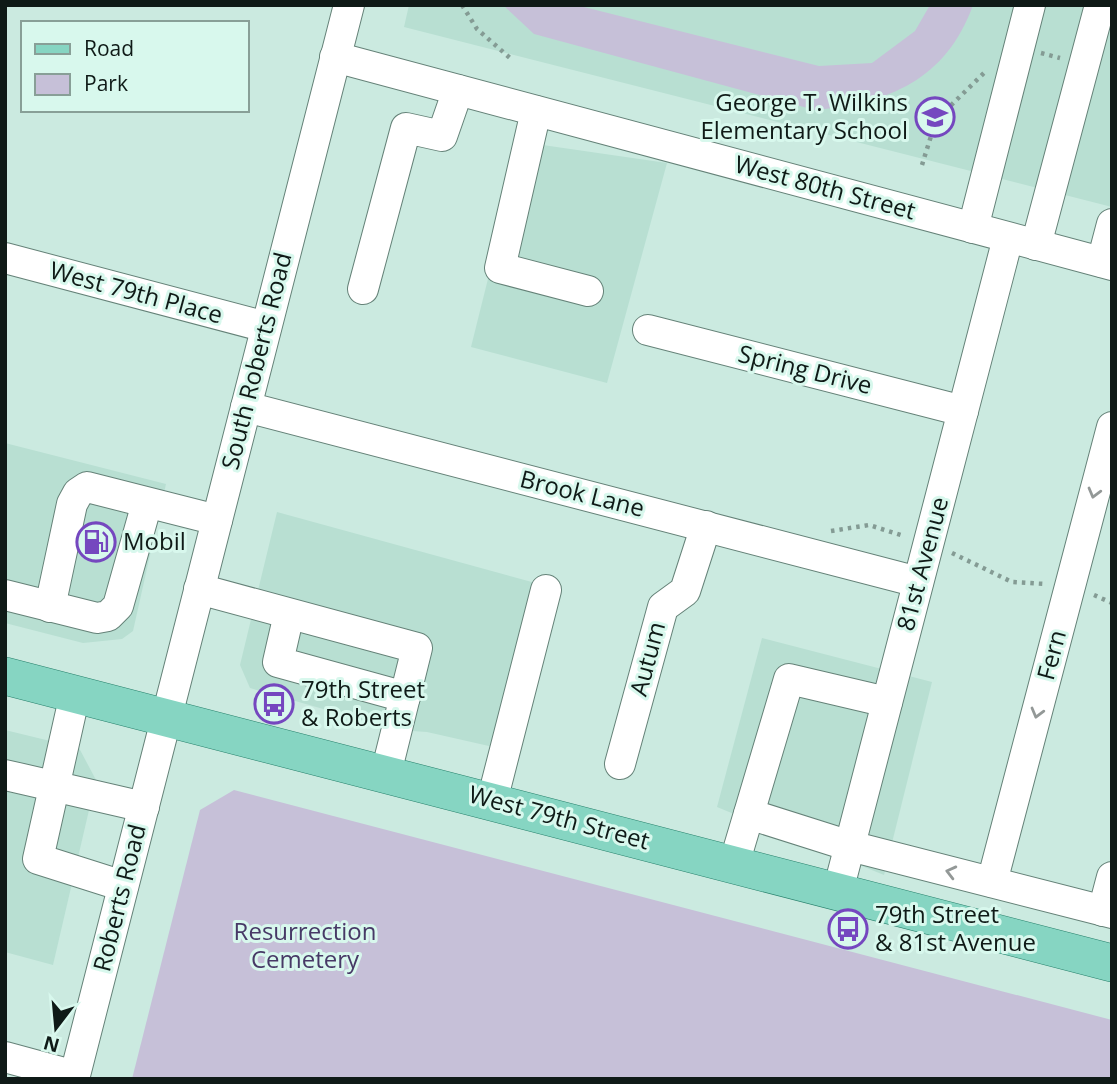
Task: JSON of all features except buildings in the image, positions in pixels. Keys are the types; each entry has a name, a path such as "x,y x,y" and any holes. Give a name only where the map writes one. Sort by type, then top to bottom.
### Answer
{"main road":[{"name":"West 79th Street","path":"5,677 386,773 1112,963"}],"street":[{"name":"South Roberts Road","path":"166,717 349,5"},
{"path":"973,228 1030,5"},
{"name":"81st Avenue","path":"838,891 963,411 1084,64 1100,5"},
{"name":"West 80th Street","path":"335,57 1107,264"},
{"path":"363,289 406,128 442,136 458,90"},
{"path":"536,111 500,268 589,291"},
{"path":"1107,264 1112,225"},
{"name":"West 79th Place","path":"5,258 266,327"},
{"name":"Spring Drive","path":"648,330 963,411"},
{"name":"Brook Lane","path":"246,407 918,582"},
{"name":"Fern","path":"992,882 1112,427"},
{"path":"50,607 78,493 88,487 217,520"},
{"path":"5,595 97,618 108,616 118,606 147,503"},
{"name":"Autum","path":"620,764 663,607 685,591 706,526"},
{"path":"199,589 416,648 386,773"},
{"path":"492,801 546,590"},
{"path":"289,614 278,662 405,696"},
{"path":"734,864 789,679 887,702"},
{"path":"75,694 38,859 123,886"},
{"name":"Roberts Road","path":"75,1077 166,717"},
{"path":"5,775 144,807"},
{"path":"749,814 850,846 1107,912 1112,877"},
{"path":"5,1057 75,1077"}],"path":[{"path":"462,5 477,29 510,58"},
{"path":"1019,47 1084,64"},
{"path":"922,165 936,120 984,75 988,63"}],"shaded area":[{"name":"George T. Wilkins Elementary School","path":"409,5 1112,5 1112,207 404,27"},
{"path":"522,142 667,163 607,383 471,347"},
{"path":"5,443 166,484 133,631 122,639 83,643 5,623"},
{"path":"277,512 561,590 516,752 427,732 397,730 250,688 240,665"},
{"path":"762,638 932,682 884,875 717,807"},
{"path":"5,730 79,748 96,780 53,965 5,952"}],"green space":[{"path":"503,5 576,5 819,66 872,63 915,31 930,5 973,5 947,52 931,69 912,83 867,101 815,110 534,34"},
{"name":"Resurrection Cemetery","path":"234,790 1112,1020 1112,1079 132,1079 200,810"}],"place":[{"name":"George T. Wilkins Elementary School","path":"935,117"},
{"name":"Mobil","path":"96,542"},
{"name":"79th Street & Roberts","path":"274,704"},
{"name":"79th Street & 81st Avenue","path":"848,929"}]}
